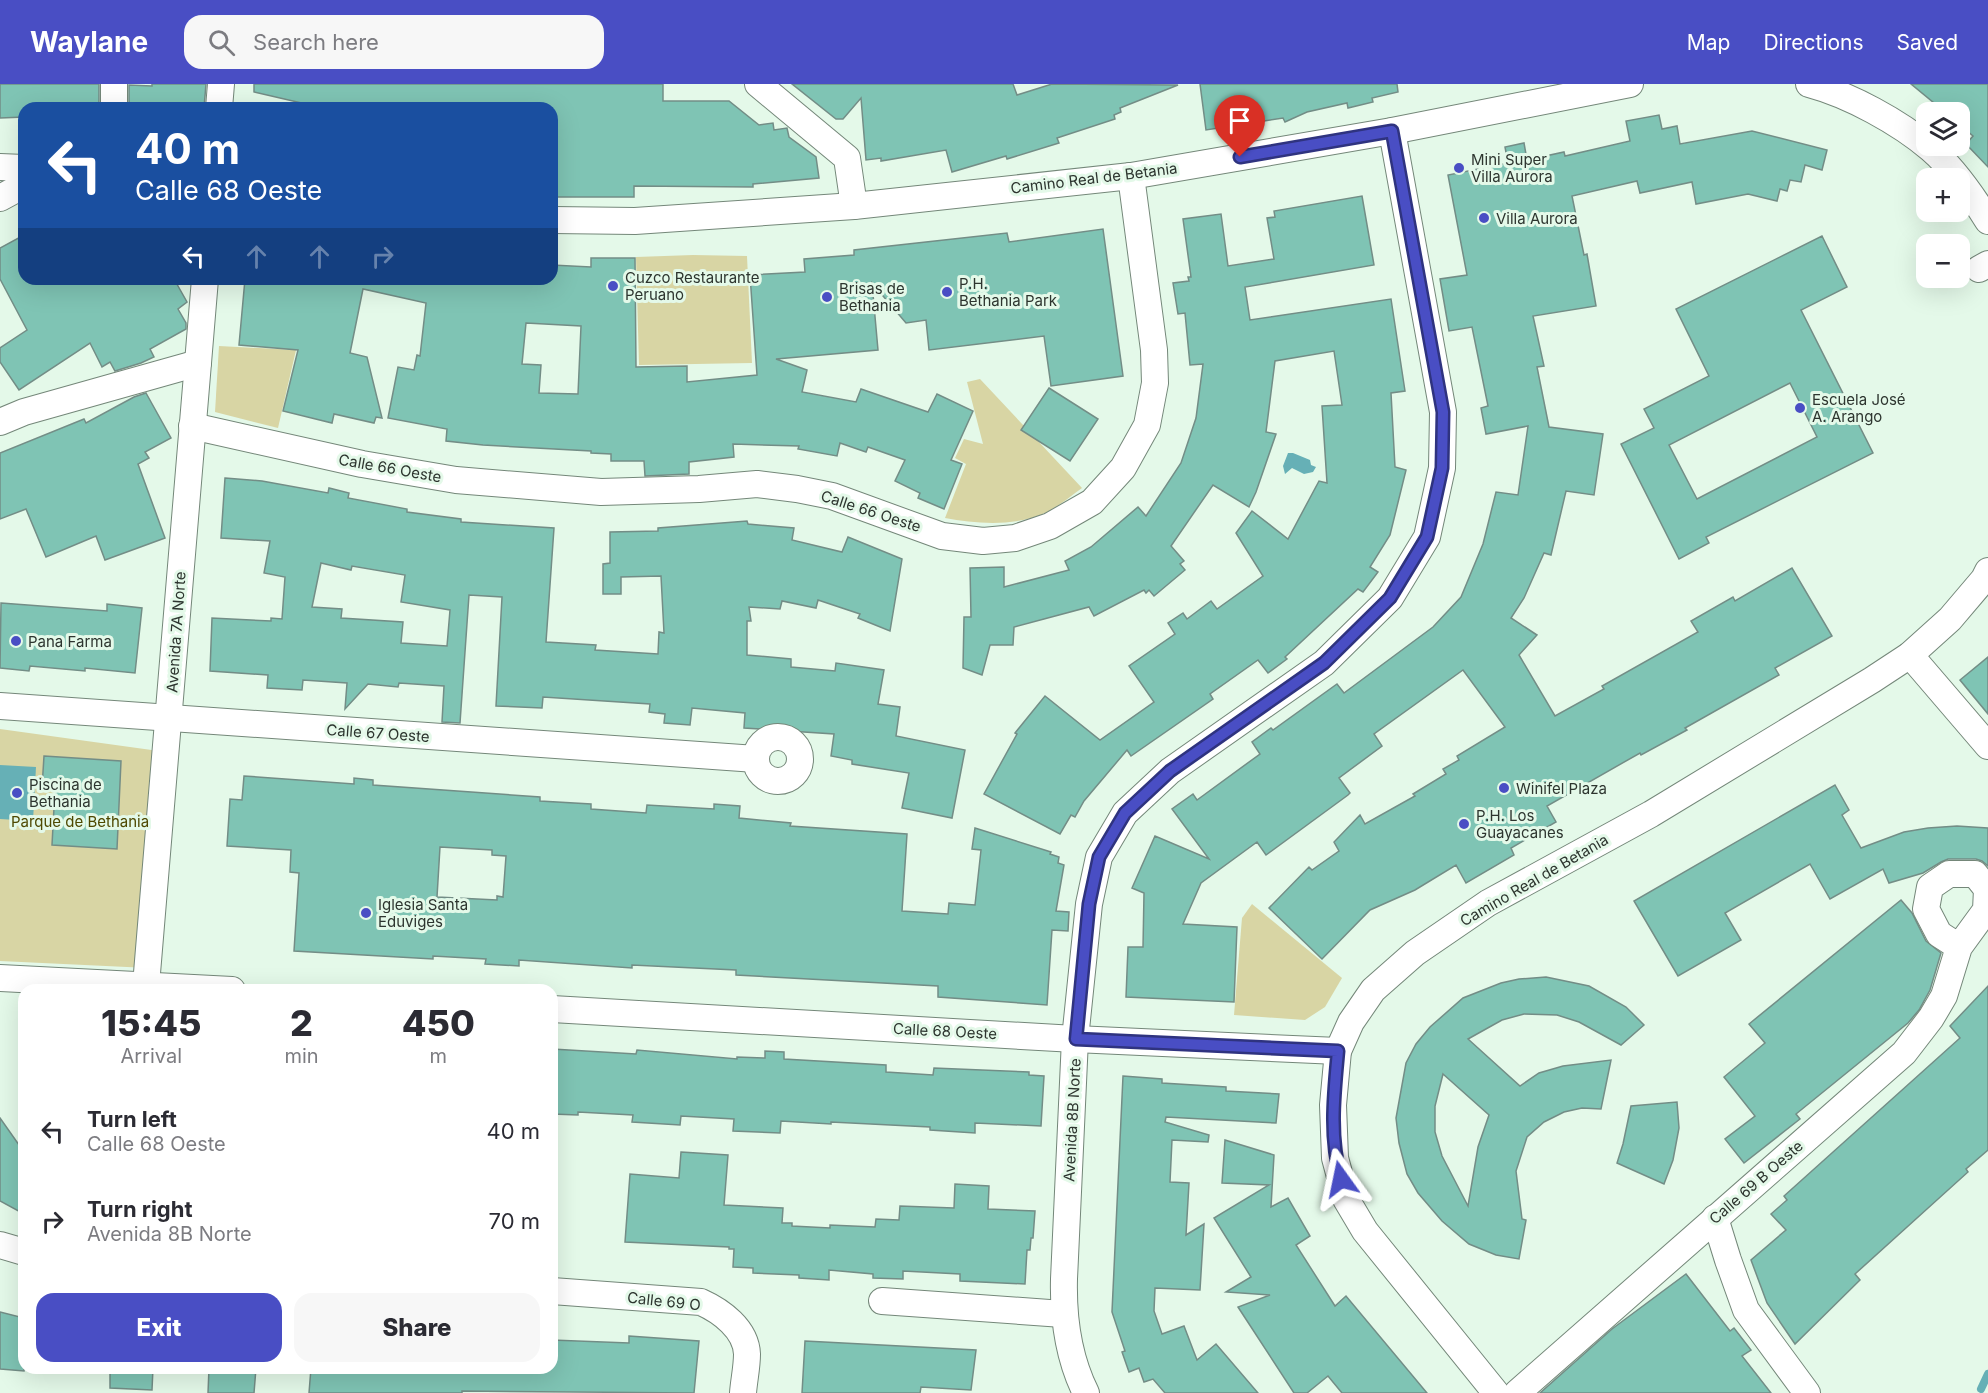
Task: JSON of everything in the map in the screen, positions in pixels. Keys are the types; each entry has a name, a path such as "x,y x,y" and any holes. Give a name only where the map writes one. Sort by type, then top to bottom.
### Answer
{"street":[{"path":"114,84 114,102"},
{"path":"220,102 221,84"},
{"path":"758,84 847,158 854,206"},
{"name":"Camino Real de Betania","path":"558,220 635,221 854,206 1131,176 1392,131 1562,91 1630,84"},
{"path":"1809,84 1864,105 1930,149 1962,181 1988,221"},
{"name":"Avenida 8B Norte","path":"1086,1393 1076,1371 1063,1314 1076,1039 1089,904 1099,857 1125,813 1170,771 1324,663 1390,598 1427,537 1442,468 1443,412 1392,131"},
{"path":"0,167 18,168"},
{"name":"Calle 66 Oeste","path":"192,426 362,464 456,480 600,492 699,489 757,484 797,489 832,496 942,536 983,541 1016,538 1050,526 1092,502 1123,468 1147,425 1155,383 1154,350 1131,176"},
{"path":"0,198 18,188"},
{"name":"Avenida 7A Norte","path":"146,984 204,285"},
{"path":"0,422 24,412 198,363"},
{"name":"Camino Real de Betania","path":"1496,1393 1365,1231 1346,1199 1335,1158 1333,1105 1338,1051 1352,1022 1373,990 1415,952 1488,903 1651,814 1872,681 1910,655 1950,619 1984,579 1988,571"},
{"path":"1910,655 1988,746"},
{"name":"Calle 67 Oeste","path":"0,706 756,759"},
{"name":"Calle 69 B Oeste","path":"1517,1393 1904,1053 1931,1018 1944,996 1959,947"},
{"path":"0,978 125,984"},
{"name":"Calle 68 Oeste","path":"558,1009 1076,1039 1338,1051"},
{"path":"1715,1218 1746,1310 1807,1393"},
{"path":"0,1245 18,1250"},
{"name":"Calle 69 O","path":"558,1291 701,1302 718,1310 730,1321 741,1337 747,1352 743,1393"},
{"path":"882,1301 1063,1314"}],"green space":[{"path":"747,256 752,363 639,365 636,257"},
{"path":"219,346 296,350 278,428 215,412"},
{"path":"980,379 1082,488 1051,510 1023,520 983,523 945,518 966,464 955,458 964,439 983,444 967,382"},
{"name":"Parque de Bethania","path":"0,729 166,752 148,968 0,961"},
{"path":"1252,904 1342,978 1325,1007 1305,1020 1234,1015 1242,918"}],"water":[{"path":"1288,453 1310,460 1311,465 1316,467 1313,472 1304,474 1292,468 1285,474 1283,466"},
{"name":"Piscina de Bethania","path":"0,765 36,767 33,821 0,819"}],"building":[{"path":"0,84 99,84 99,102 18,102 18,117 0,118"},
{"path":"152,84 206,84 204,102 129,102 129,85 152,86"},
{"path":"254,84 663,84 663,101 729,101 759,125 773,123 774,130 787,128 789,137 816,157 819,178 753,184 753,187 634,186 634,197 558,197 558,102 297,102 254,92"},
{"path":"792,84 1013,84 1017,95 1052,84 1178,85 1120,108 1121,112 1114,115 1115,119 1057,138 1059,143 1007,159 1006,156 952,172 946,150 881,161 881,158 866,160 861,98 843,119 836,119"},
{"path":"1200,84 1397,84 1398,92 1372,98 1373,102 1348,108 1347,103 1307,112 1285,122 1283,118 1206,130"},
{"path":"1911,84 1988,84 1988,167 1970,148 1970,139 1973,136 1970,133 1970,102 1933,102"},
{"path":"1659,115 1662,129 1677,126 1680,144 1752,131 1827,150 1822,170 1805,165 1801,182 1790,180 1787,191 1780,189 1777,201 1748,194 1696,204 1692,182 1640,193 1637,181 1572,196 1584,255 1587,254 1596,306 1533,316 1544,366 1537,367 1549,427 1603,434 1594,495 1566,491 1551,555 1544,553 1524,598 1511,618 1537,635 1519,655 1555,716 1604,689 1602,686 1698,632 1691,621 1733,597 1735,601 1792,568 1832,636 1775,668 1779,675 1685,728 1687,730 1641,755 1640,753 1547,806 1556,822 1511,848 1514,855 1466,883 1456,865 1415,890 1370,910 1322,959 1269,908 1309,867 1312,870 1339,851 1334,842 1360,815 1365,824 1415,796 1413,794 1446,774 1443,769 1459,760 1457,756 1505,727 1463,670 1374,734 1382,746 1339,778 1350,793 1348,795 1266,855 1257,842 1201,883 1183,924 1237,927 1234,1002 1126,997 1128,947 1143,947 1144,893 1132,888 1155,836 1209,859 1172,809 1193,794 1197,800 1260,754 1252,742 1271,728 1273,730 1337,684 1344,693 1433,627 1461,597 1483,544 1496,492 1518,495 1528,426 1486,434 1481,408 1488,406 1472,327 1449,331 1440,279 1467,275 1448,175 1508,163 1505,147 1524,143 1527,160 1564,152 1565,156 1630,141 1626,121"},
{"path":"1362,196 1374,265 1245,287 1250,320 1391,299 1405,391 1391,393 1395,467 1406,470 1390,535 1370,567 1378,572 1363,592 1358,589 1285,657 1287,659 1268,673 1258,660 1210,694 1213,699 1131,756 1127,750 1084,801 1075,817 1071,815 1060,834 984,794 1017,734 1015,733 1045,696 1100,740 1154,702 1129,666 1175,634 1168,623 1183,613 1187,619 1211,601 1217,609 1263,576 1236,533 1252,511 1288,539 1319,481 1327,483 1322,406 1342,405 1334,351 1275,361 1266,432 1276,434 1256,492 1249,507 1213,485 1171,546 1184,561 1180,564 1185,570 1154,596 1149,590 1146,593 1144,590 1094,616 1089,607 1014,627 1013,645 990,645 982,675 963,668 964,617 971,617 970,568 1004,567 1004,587 1069,570 1065,561 1091,547 1138,507 1146,516 1181,463 1196,418 1203,364 1190,365 1185,313 1178,314 1173,283 1189,281 1188,277 1191,277 1183,219 1221,214 1228,266 1274,259 1267,218 1275,217 1274,211"},
{"path":"1103,229 1123,376 1051,386 1044,336 929,350 926,320 906,323 872,283 878,350 776,359 807,370 802,392 856,402 861,389 928,412 937,394 973,411 951,460 962,464 944,509 918,498 920,493 895,481 905,460 868,447 866,452 840,443 837,456 798,449 799,446 733,444 734,457 689,462 689,474 645,476 644,461 611,461 611,454 591,453 591,451 446,441 447,429 388,418 398,367 414,370 417,355 420,356 426,303 363,289 350,353 367,357 382,418 376,417 374,423 334,414 332,423 283,411 298,350 239,345 244,285 558,285 558,265 591,267 591,258 635,258 636,367 687,366 687,382 757,375 750,275 805,272 804,259 854,255 854,250 1007,233 1009,242","holes":["526,323 581,326 578,394 539,393 541,365 522,364"]},
{"path":"1822,236 1847,287 1801,310 1873,453 1706,537 1709,543 1679,559 1621,444 1654,428 1644,409 1709,376 1676,309","holes":["1790,383 1817,437 1697,499 1669,445"]},
{"path":"18,238 18,285 177,285 187,302 178,309 186,323 186,329 150,349 154,357 115,371 110,362 102,367 90,343 19,390 0,362 0,348 27,330 0,279 0,248"},
{"path":"1049,388 1098,419 1070,461 1021,430"},
{"path":"146,393 171,438 145,452 149,458 138,464 165,538 105,560 96,536 46,557 26,509 0,519 0,453 84,419 86,423"},
{"path":"225,478 262,481 328,493 329,488 349,493 348,498 407,509 407,512 461,519 461,522 554,528 546,642 596,645 595,650 658,654 659,632 664,633 661,576 621,577 621,594 603,594 603,564 610,563 610,532 658,531 658,528 747,521 748,524 794,528 792,540 842,552 848,537 902,559 890,631 858,618 860,614 818,600 816,608 782,601 780,609 749,607 751,621 747,621 747,655 791,659 791,667 835,671 836,663 884,670 878,704 900,707 896,736 965,750 952,818 902,808 909,773 852,764 852,760 831,756 834,734 744,728 745,713 692,708 690,725 664,723 665,714 649,712 650,704 543,697 542,708 496,706 502,597 469,595 460,723 442,722 444,686 399,683 398,687 368,684 345,709 347,683 303,680 302,690 267,688 268,675 210,671 212,618 271,621 271,618 282,619 285,577 264,573 270,541 221,538","holes":["321,563 351,570 352,566 405,575 401,602 450,610 447,646 401,643 403,622 341,618 342,609 312,607"]},
{"path":"1,603 107,611 107,604 142,608 135,673 85,668 85,671 30,666 29,671 0,668"},
{"path":"1988,657 1988,714 1960,680"},
{"path":"44,756 121,761 117,849 52,845 55,789 42,788"},
{"path":"244,776 354,784 354,778 373,780 373,785 540,797 540,801 591,804 591,809 646,813 647,805 714,809 714,804 740,806 739,818 791,823 790,826 907,834 902,911 948,914 949,903 975,905 981,850 972,849 975,828 1051,852 1050,854 1059,857 1058,863 1064,865 1056,911 1069,912 1068,931 1052,930 1047,1005 938,997 938,986 736,975 736,970 632,965 632,968 519,960 519,966 485,964 486,959 433,956 433,959 294,951 299,873 290,872 291,850 227,846 230,799 242,800","holes":["440,847 492,850 492,855 506,856 503,897 497,896 497,900 437,897"]},
{"path":"1835,785 1849,810 1842,815 1861,848 1904,832 1928,828 1957,826 1988,828 1988,866 1976,859 1948,859 1923,873 1889,883 1883,869 1830,899 1810,864 1725,913 1741,940 1678,976 1634,901"},
{"path":"1901,900 1912,913 1926,941 1941,953 1930,990 1919,1010 1908,1023 1796,1114 1800,1119 1744,1163 1725,1139 1755,1116 1724,1077 1765,1043 1749,1024"},
{"path":"1546,977 1589,986 1626,1007 1644,1025 1621,1045 1579,1022 1557,1015 1524,1014 1502,1020 1468,1039 1520,1086 1539,1073 1563,1066 1611,1060 1601,1109 1582,1108 1564,1112 1544,1122 1527,1137 1516,1171 1522,1219 1526,1220 1519,1259 1496,1255 1469,1244 1442,1221 1418,1193 1407,1174 1399,1143 1396,1118 1406,1063 1416,1044 1430,1027 1463,998 1501,983","holes":["1443,1074 1489,1115 1478,1147 1468,1206 1442,1156 1435,1132 1435,1106"]},
{"path":"1988,986 1988,1150 1966,1169 1968,1172 1855,1274 1860,1280 1795,1344 1767,1303 1751,1260 1786,1230 1771,1214 1787,1200 1784,1196 1960,1038 1950,1026"},
{"path":"558,1049 636,1054 637,1050 737,1059 737,1057 765,1058 765,1051 784,1052 784,1059 886,1065 886,1072 933,1075 934,1068 1029,1072 1029,1075 1044,1076 1041,1126 975,1123 975,1133 930,1130 930,1127 781,1121 780,1133 733,1131 734,1119 681,1116 680,1125 632,1122 633,1115 578,1112 578,1115 558,1114"},
{"path":"1123,1076 1162,1079 1162,1083 1226,1087 1226,1091 1279,1094 1276,1123 1166,1117 1165,1122 1209,1135 1208,1142 1172,1140 1170,1182 1189,1183 1186,1235 1204,1224 1200,1290 1155,1288 1154,1311 1162,1334 1184,1326 1197,1360 1216,1344 1258,1393 1165,1393 1153,1379 1144,1382 1139,1368 1129,1372 1122,1352 1125,1351 1112,1312"},
{"path":"1677,1102 1679,1128 1673,1160 1664,1184 1617,1163 1631,1106"},
{"path":"0,1118 18,1144 18,1211 0,1201"},
{"path":"1225,1140 1274,1155 1271,1207 1288,1198 1310,1236 1296,1245 1335,1306 1346,1296 1427,1393 1342,1393 1328,1376 1307,1393 1294,1393 1238,1307 1270,1295 1226,1292 1251,1277 1214,1218 1269,1185 1222,1183"},
{"path":"681,1152 728,1155 724,1205 783,1208 782,1223 792,1223 792,1226 875,1227 876,1219 899,1220 900,1206 954,1208 955,1184 989,1186 988,1209 1035,1211 1033,1238 1031,1238 1030,1250 1027,1250 1025,1284 960,1281 960,1274 903,1271 903,1279 873,1278 873,1274 829,1270 829,1280 799,1278 799,1275 753,1273 753,1268 733,1267 734,1249 729,1249 729,1247 625,1242 630,1174 679,1178"},
{"path":"1686,1274 1730,1331 1734,1328 1751,1350 1742,1356 1771,1393 1540,1393 1612,1329"},
{"path":"0,1312 18,1316 18,1370 0,1369"},
{"path":"629,1336 699,1341 694,1393 462,1391 462,1393 309,1393 311,1374 558,1374 558,1340 629,1343"},
{"path":"805,1341 976,1350 971,1390 921,1387 920,1393 802,1393"},
{"path":"110,1374 153,1374 152,1390 110,1388"},
{"path":"209,1374 256,1374 254,1393 208,1393"}],"waterway":[{"path":"1981,1389 1988,1374"}],"place":[{"name":"Mini Super Villa Aurora","path":"1459,168"},
{"name":"Villa Aurora","path":"1484,218"},
{"name":"Cuzco Restaurante Peruano","path":"613,286"},
{"name":"P.H. Bethania Park","path":"947,292"},
{"name":"Brisas de Bethania","path":"827,297"},
{"name":"Escuela José A. Arango","path":"1800,408"},
{"name":"Pana Farma","path":"16,641"},
{"name":"Winifel Plaza","path":"1504,788"},
{"name":"Piscina de Bethania","path":"17,793"},
{"name":"P.H. Los Guayacanes","path":"1464,824"},
{"name":"Iglesia Santa Eduviges","path":"366,913"}],"route":[{"path":"1240,157 1392,131 1443,412 1442,468 1427,537 1390,598 1324,663 1170,771 1125,813 1099,857 1089,904 1076,1039 1338,1051 1333,1105 1335,1158 1341,1179"}]}
